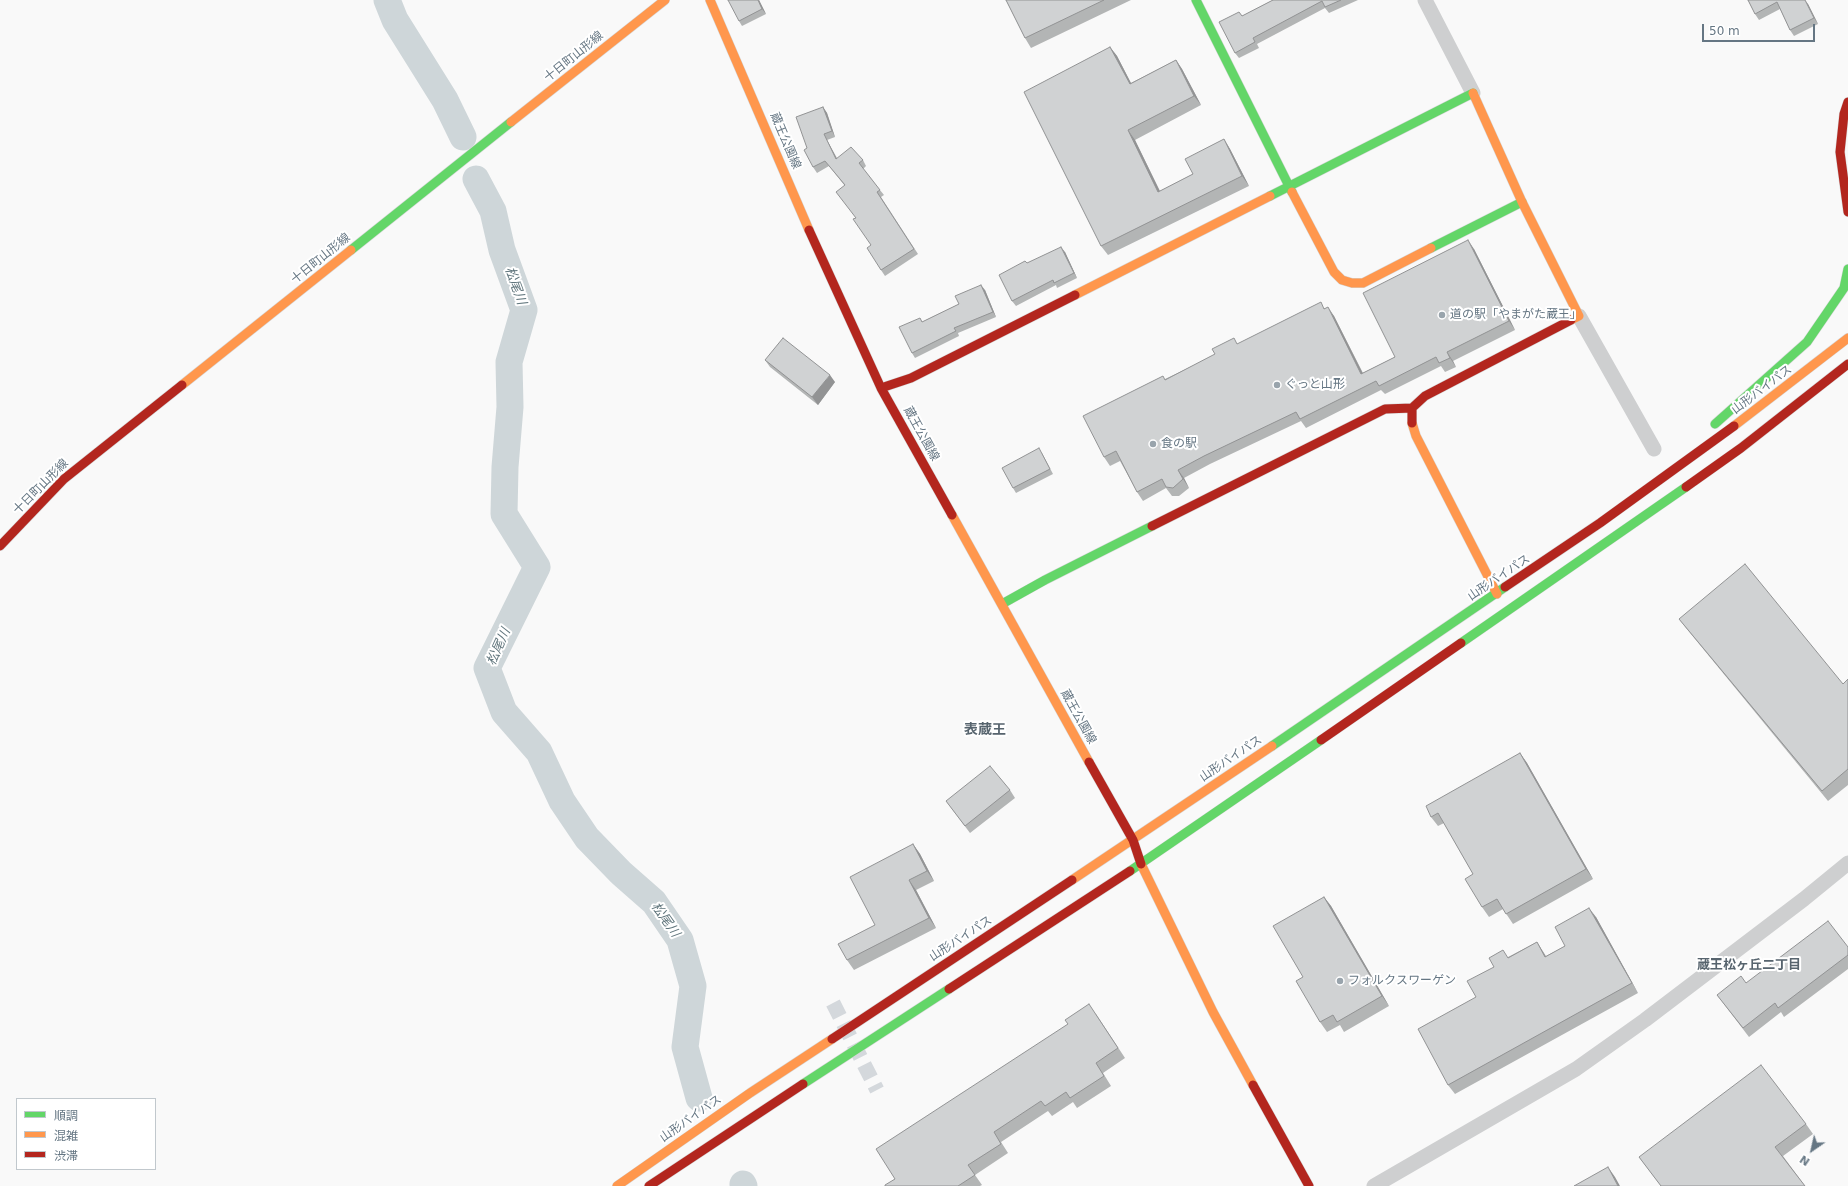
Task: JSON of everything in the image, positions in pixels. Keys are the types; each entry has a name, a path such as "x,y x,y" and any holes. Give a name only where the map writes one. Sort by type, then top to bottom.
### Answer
{"main road":[{"name":"十日町山形線","path":"0,546 64,479 665,0"},
{"name":"蔵王公園線","path":"710,0 809,230 881,388 1133,840 1141,864 1213,1012 1309,1186"},
{"path":"1196,0 1289,187 1334,272 1342,280 1352,283 1363,283 1522,202"},
{"path":"881,388 911,378 1472,93 1522,202 1579,316 1425,396 1412,408 1385,409 1045,580 1002,604"},
{"path":"1848,102 1844,114 1840,152 1848,212"},
{"path":"1706,431 1807,342 1844,288 1848,269"},
{"name":"山形バイパス","path":"617,1186 822,1044 1133,840 1497,594 1600,523 1724,433 1848,338"},
{"path":"649,1186 748,1119 1141,864 1696,481 1741,448 1848,364"},
{"path":"1412,408 1411,421 1416,436 1497,594"},
{"path":"1600,523 1683,452"},
{"path":"1696,481 1742,459"}],"street":[{"path":"1425,0 1472,93"},
{"path":"1579,316 1654,449"},
{"path":"1374,1186 1576,1069 1676,997 1804,899 1848,863"}],"building":[{"path":"728,0 758,0 762,9 739,21"},
{"path":"1006,0 1104,0 1025,38"},
{"path":"1273,0 1341,0 1325,7 1322,1 1253,38 1255,42 1235,53 1219,22 1239,12 1242,16"},
{"path":"1748,0 1805,0 1814,18 1790,30 1777,2 1755,14"},
{"path":"1110,47 1130,84 1176,60 1194,96 1128,130 1158,192 1193,174 1185,159 1224,139 1242,176 1101,246 1024,92"},
{"path":"823,107 832,131 824,134 836,159 851,147 863,160 859,163 880,190 877,192 914,249 881,270 867,248 871,245 853,219 856,218 836,192 845,185 825,161 813,167 804,150 807,148 796,117"},
{"path":"1468,240 1509,321 1447,352 1450,358 1439,363 1436,357 1379,386 1376,381 1300,419 1296,412 1178,470 1183,479 1173,488 1166,487 1162,479 1137,492 1116,451 1104,457 1083,416 1163,376 1165,380 1215,354 1212,349 1234,338 1237,344 1321,302 1324,309 1328,307 1361,374 1395,357 1363,293"},
{"path":"1061,247 1074,273 1054,283 1053,280 1012,301 999,275 1025,261 1027,263"},
{"path":"981,285 993,312 954,328 956,331 912,353 899,327 920,318 922,322 959,304 955,296"},
{"path":"783,338 830,375 812,397 765,360"},
{"path":"1039,448 1050,469 1013,488 1002,468"},
{"path":"1745,564 1843,684 1848,679 1848,769 1822,791 1679,619"},
{"path":"1520,753 1586,869 1506,914 1497,899 1482,907 1465,879 1473,874 1438,813 1431,817 1426,806"},
{"path":"990,766 1010,790 965,826 946,801"},
{"path":"913,844 927,871 909,880 929,918 847,960 838,944 875,925 850,877"},
{"path":"1324,897 1382,996 1337,1022 1333,1015 1320,1022 1296,981 1303,977 1273,926"},
{"path":"1589,908 1632,983 1448,1085 1418,1029 1476,997 1467,981 1494,967 1489,958 1503,950 1508,958 1537,942 1545,957 1565,946 1555,927"},
{"path":"1828,921 1848,947 1848,955 1778,1008 1775,1003 1743,1028 1717,995 1741,976 1746,983"},
{"path":"1089,1004 1118,1048 1096,1063 1104,1076 1070,1098 1066,1092 1045,1106 1041,1101 994,1132 1001,1144 968,1165 975,1175 958,1186 885,1186 895,1179 876,1149 1068,1024 1065,1020"},
{"path":"1761,1065 1806,1124 1775,1147 1805,1186 1661,1186 1639,1157"},
{"path":"1608,1167 1618,1186 1574,1186"}],"waterway":[{"name":"松尾川","path":"387,0 395,20 445,100 463,137"},
{"name":"松尾川","path":"476,179 493,211 502,250 524,310 509,362 510,407 505,467 504,514 537,567 487,668 504,712 539,752 562,801 587,838 621,873 654,902 680,940 693,986 685,1047 699,1098"}],"tunnel":[{"path":"833,1003 877,1090"}],"traffic: fast":[{"path":"1196,0 1292,192"},
{"path":"1270,196 1473,93"},
{"path":"351,250 511,122"},
{"path":"1431,248 1522,202"},
{"path":"1715,424 1807,342 1844,288 1848,269"},
{"path":"1461,643 1686,487"},
{"path":"1002,604 1045,580 1152,526"},
{"path":"1272,746 1505,587"},
{"path":"1130,871 1321,740"},
{"path":"803,1084 949,989"}],"traffic: slow":[{"path":"511,122 665,0"},
{"path":"710,0 809,230"},
{"path":"1473,93 1522,202 1579,316 1571,320"},
{"path":"1292,192 1334,272 1342,280 1352,283 1363,283 1431,248"},
{"path":"1075,295 1270,196"},
{"path":"182,385 351,250"},
{"path":"1734,426 1848,338"},
{"path":"1412,423 1416,436 1497,594"},
{"path":"952,515 1089,762"},
{"path":"1072,880 1272,746"},
{"path":"1141,864 1213,1012 1253,1085"},
{"path":"617,1186 750,1093 832,1039"}],"traffic: jam":[{"path":"1848,102 1844,114 1840,152 1848,212"},
{"path":"809,230 881,388 952,515"},
{"path":"881,388 911,378 1075,295"},
{"path":"1412,423 1412,408 1425,396 1571,320"},
{"path":"1686,487 1741,448 1848,364"},
{"path":"0,546 64,479 182,385"},
{"path":"1152,526 1385,409 1412,408"},
{"path":"1505,587 1600,523 1734,426"},
{"path":"1321,740 1461,643"},
{"path":"1089,762 1133,840 1141,864"},
{"path":"949,989 1130,871"},
{"path":"832,1039 1072,880"},
{"path":"649,1186 803,1084"},
{"path":"1253,1085 1309,1186"}],"place":[{"name":"道の駅「やまがた蔵王」","path":"1442,315"},
{"name":"ぐっと山形","path":"1277,385"},
{"name":"食の駅","path":"1153,444"},
{"name":"フォルクスワーゲン","path":"1340,981"}],"district":[{"name":"表蔵王","path":"985,730"},
{"name":"蔵王松ヶ丘二丁目","path":"1749,966"}]}
